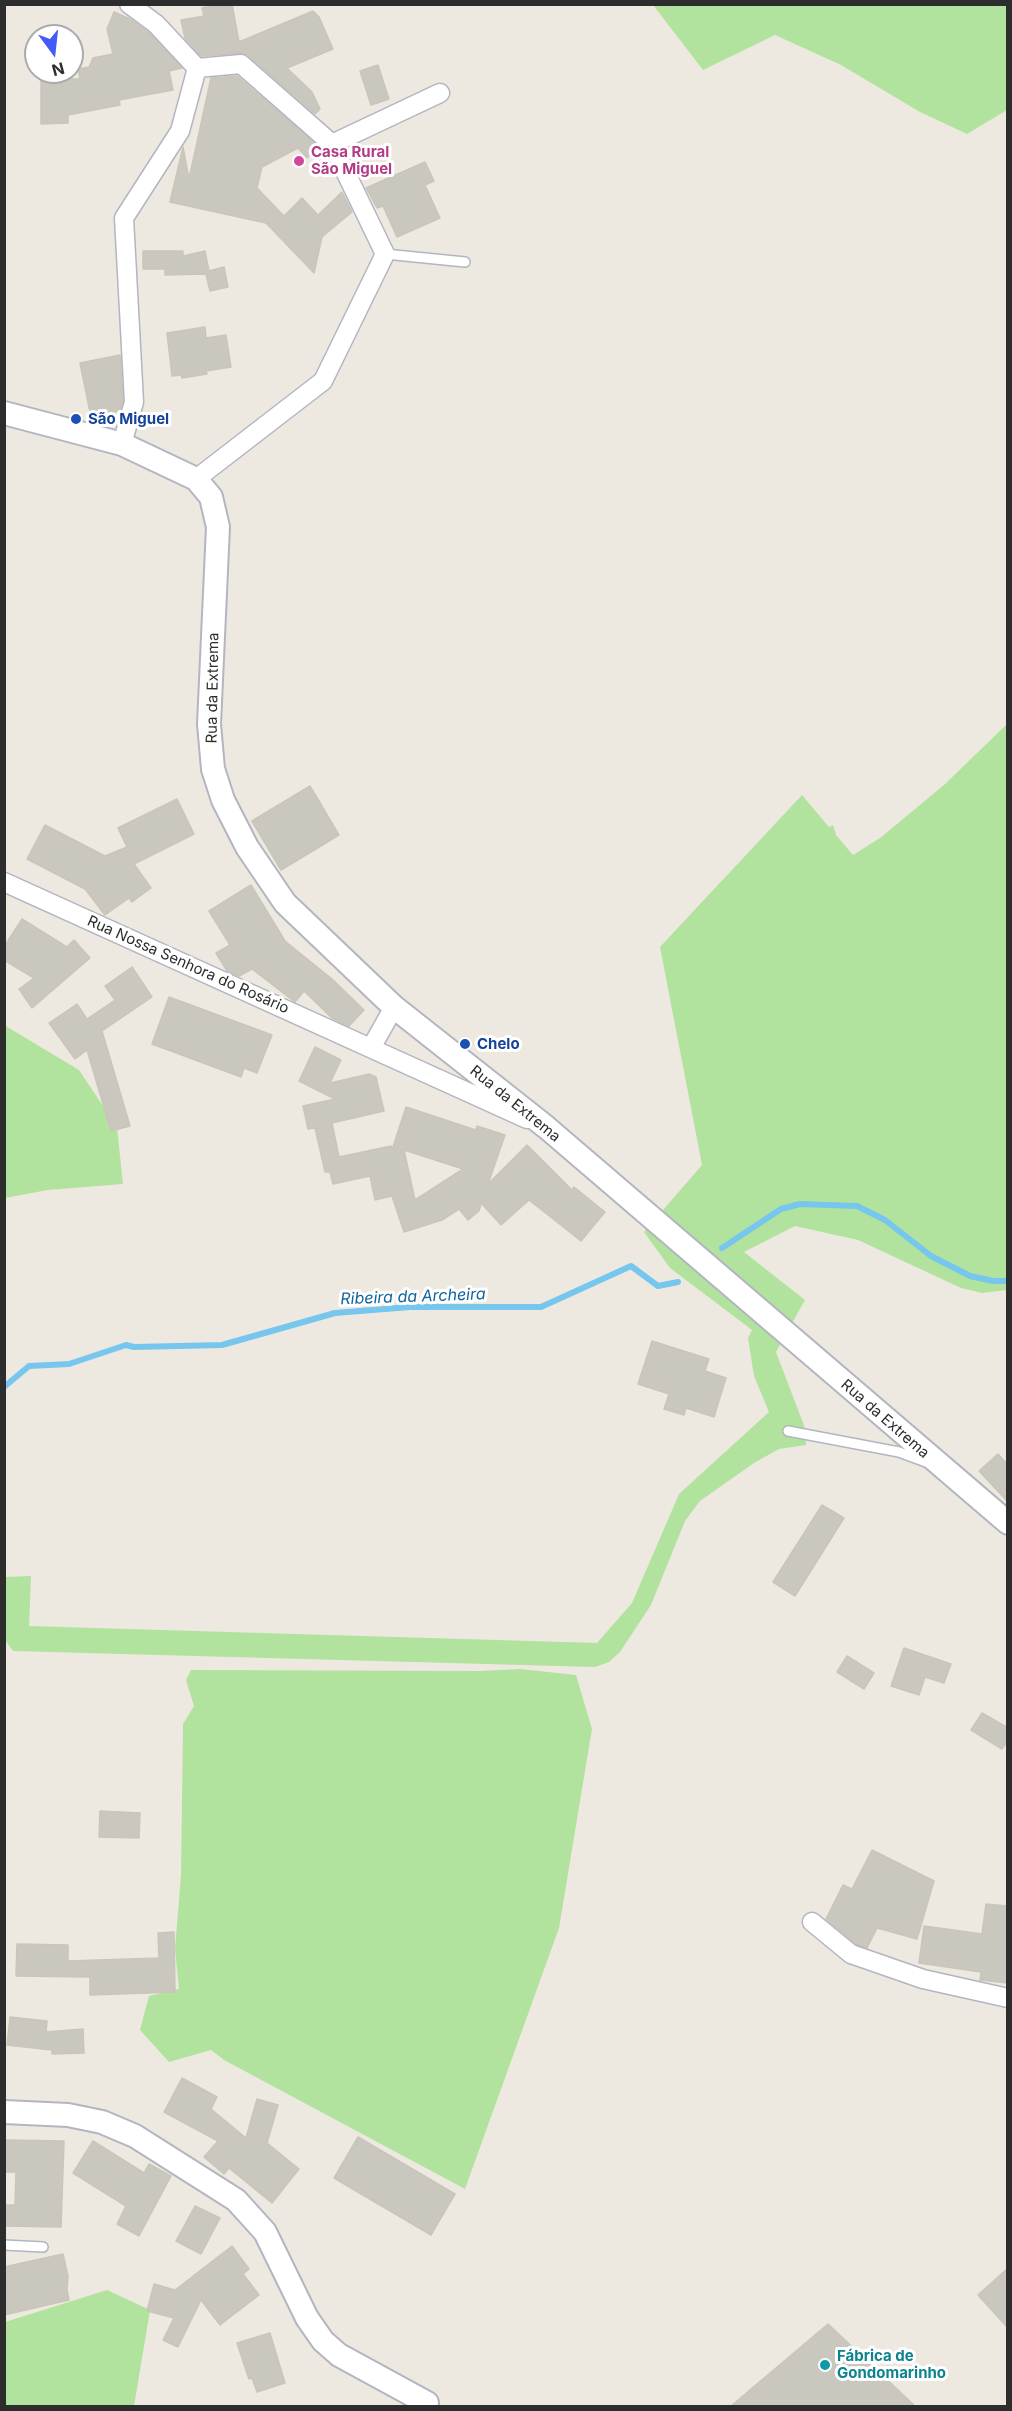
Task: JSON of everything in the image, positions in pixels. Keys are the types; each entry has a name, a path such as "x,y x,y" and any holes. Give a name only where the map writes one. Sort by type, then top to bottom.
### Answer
{"street":[{"path":"129,4 156,24 197,68"},
{"path":"4,413 122,444 196,479 322,381 385,254 332,144 241,64 197,68"},
{"path":"122,444 134,402 124,218 180,131 197,68"},
{"path":"332,144 440,93"},
{"name":"Rua da Extrema","path":"196,479 211,497 218,527 209,724 213,769 223,801 247,847 285,903 394,1007 546,1127 1008,1523"},
{"name":"Rua Nossa Senhora do Rosário","path":"4,882 546,1127"},
{"path":"371,1048 394,1007"},
{"path":"813,1922 851,1954 923,1979 1008,1998"},
{"path":"4,2112 68,2115 102,2122 135,2136 236,2200 265,2232 308,2318 323,2341 339,2355 424,2405"},
{"path":"372,2373 387,2387 393,2406"}],"lane":[{"path":"385,254 465,262"},
{"path":"788,1431 899,1452 942,1468"},
{"path":"4,2245 43,2247"}],"green space":[{"path":"653,5 1007,5 1007,110 967,134 920,112 841,65 775,35 703,70"},
{"path":"1007,724 1007,1290 982,1293 961,1288 858,1240 795,1226 744,1252 805,1300 776,1352 805,1428 806,1445 779,1449 754,1463 700,1501 685,1521 651,1605 620,1652 609,1662 595,1667 13,1651 5,1640 4,1577 31,1576 29,1626 597,1643 632,1603 679,1494 769,1412 754,1376 748,1338 752,1330 670,1268 644,1232 702,1165 660,947 802,795 829,827 833,825 836,835 853,855 880,838 944,785"},
{"path":"4,1025 79,1070 117,1127 123,1184 48,1190 5,1198"},
{"path":"520,1669 576,1675 592,1729 559,1928 465,2189 224,2060 211,2050 169,2062 140,2030 149,1996 179,1989 175,1949 181,1875 183,1724 194,1706 186,1680 191,1670 480,1671"},
{"path":"107,2290 150,2310 134,2406 5,2406 5,2322"}],"building":[{"path":"232,4 239,42 313,11 319,17 333,49 287,68 312,92 320,109 315,114 248,55 240,53 201,56 185,38 181,20 204,16 202,8"},
{"path":"114,12 130,19 148,32 182,68 169,71 173,90 119,100 120,105 68,115 68,123 41,124 41,84 84,84 84,68 89,67 93,58 113,54 107,29"},
{"path":"378,65 389,99 371,105 360,71"},
{"path":"237,76 319,147 307,158 298,148 262,167 257,188 284,216 302,198 318,215 342,192 352,212 322,237 314,273 266,223 170,202 183,147 189,179 211,78"},
{"path":"425,162 434,181 425,185 440,218 397,237 383,206 377,208 366,188"},
{"path":"143,251 183,251 183,256 205,251 209,271 224,267 228,287 210,291 206,274 165,275 165,269 143,269"},
{"path":"205,327 206,338 226,335 231,367 182,378 181,375 172,376 167,333"},
{"path":"120,355 123,401 120,411 91,417 80,363"},
{"path":"310,786 339,835 281,870 252,821"},
{"path":"177,799 194,834 134,864 151,888 132,902 129,898 105,915 85,889 27,859 45,825 105,856 127,847 118,828"},
{"path":"251,885 285,941 332,979 364,1010 349,1026 332,1018 304,991 295,1002 252,969 239,976 227,971 216,953 230,945 209,911"},
{"path":"22,919 67,947 74,940 90,958 32,1008 19,989 34,978 4,960 4,947"},
{"path":"132,967 152,997 102,1031 130,1126 111,1131 87,1050 75,1059 49,1023 77,1004 87,1019 115,1000 105,986"},
{"path":"169,997 272,1035 257,1073 244,1068 241,1077 152,1044"},
{"path":"315,1047 341,1060 330,1083 369,1074 376,1077 384,1111 332,1123 339,1157 391,1146 392,1150 406,1107 476,1130 477,1126 505,1135 488,1184 527,1145 572,1190 574,1187 605,1212 581,1241 529,1200 501,1225 481,1203 479,1211 468,1220 459,1209 442,1220 404,1232 392,1196 375,1200 370,1176 333,1184 330,1172 325,1172 315,1128 308,1129 303,1106 335,1099 299,1081","holes":["404,1150 463,1169 415,1200"]},
{"path":"652,1341 709,1359 705,1371 726,1378 714,1417 686,1408 684,1415 664,1409 669,1394 638,1384"},
{"path":"998,1454 1008,1465 1008,1502 979,1471"},
{"path":"822,1505 844,1518 795,1596 773,1582"},
{"path":"904,1648 951,1664 944,1683 925,1677 919,1695 891,1686"},
{"path":"847,1656 874,1673 864,1689 837,1672"},
{"path":"982,1713 1008,1728 1008,1740 1002,1749 971,1730"},
{"path":"100,1811 140,1813 139,1838 99,1837"},
{"path":"872,1850 934,1881 917,1939 877,1928 867,1948 856,1944 826,1919 843,1885 852,1889"},
{"path":"986,1904 1008,1906 1008,1983 980,1980 981,1972 919,1963 924,1926 982,1934"},
{"path":"174,1932 175,1992 90,1995 90,1977 16,1976 17,1944 68,1945 68,1961 159,1958 158,1933"},
{"path":"10,2017 47,2021 46,2032 83,2029 84,2053 52,2054 52,2050 7,2045"},
{"path":"182,2078 217,2097 211,2109 246,2138 257,2099 278,2105 267,2143 299,2169 272,2203 229,2168 224,2174 204,2157 218,2141 164,2112"},
{"path":"358,2137 455,2194 431,2235 334,2178"},
{"path":"4,2140 64,2141 61,2227 4,2226 4,2205 15,2205 16,2172 4,2172"},
{"path":"93,2141 144,2173 149,2164 171,2176 139,2236 117,2224 126,2206 73,2173"},
{"path":"195,2206 220,2218 201,2254 176,2241"},
{"path":"232,2246 249,2269 243,2274 259,2295 220,2325 201,2300 178,2347 163,2340 174,2318 147,2311 154,2284 175,2290"},
{"path":"63,2254 68,2276 69,2300 4,2315 4,2267"},
{"path":"1008,2268 1008,2328 978,2295"},
{"name":"Fábrica de Gondomarinho","path":"828,2324 915,2406 731,2406"},
{"path":"270,2333 285,2383 257,2392 252,2378 249,2379 237,2343"}],"waterway":[{"name":"Ribeira da Archeira","path":"722,1248 781,1209 800,1204 857,1206 885,1220 931,1256 970,1276 993,1281 1008,1281"},
{"name":"Ribeira da Archeira","path":"4,1387 29,1366 69,1364 126,1345 134,1347 222,1345 335,1313 410,1307 541,1307 631,1266 658,1286 678,1282"}],"place":[{"name":"Casa Rural São Miguel","path":"299,161"},
{"name":"São Miguel","path":"76,419"},
{"name":"Chelo","path":"465,1044"},
{"name":"Fábrica de Gondomarinho","path":"825,2365"}]}
